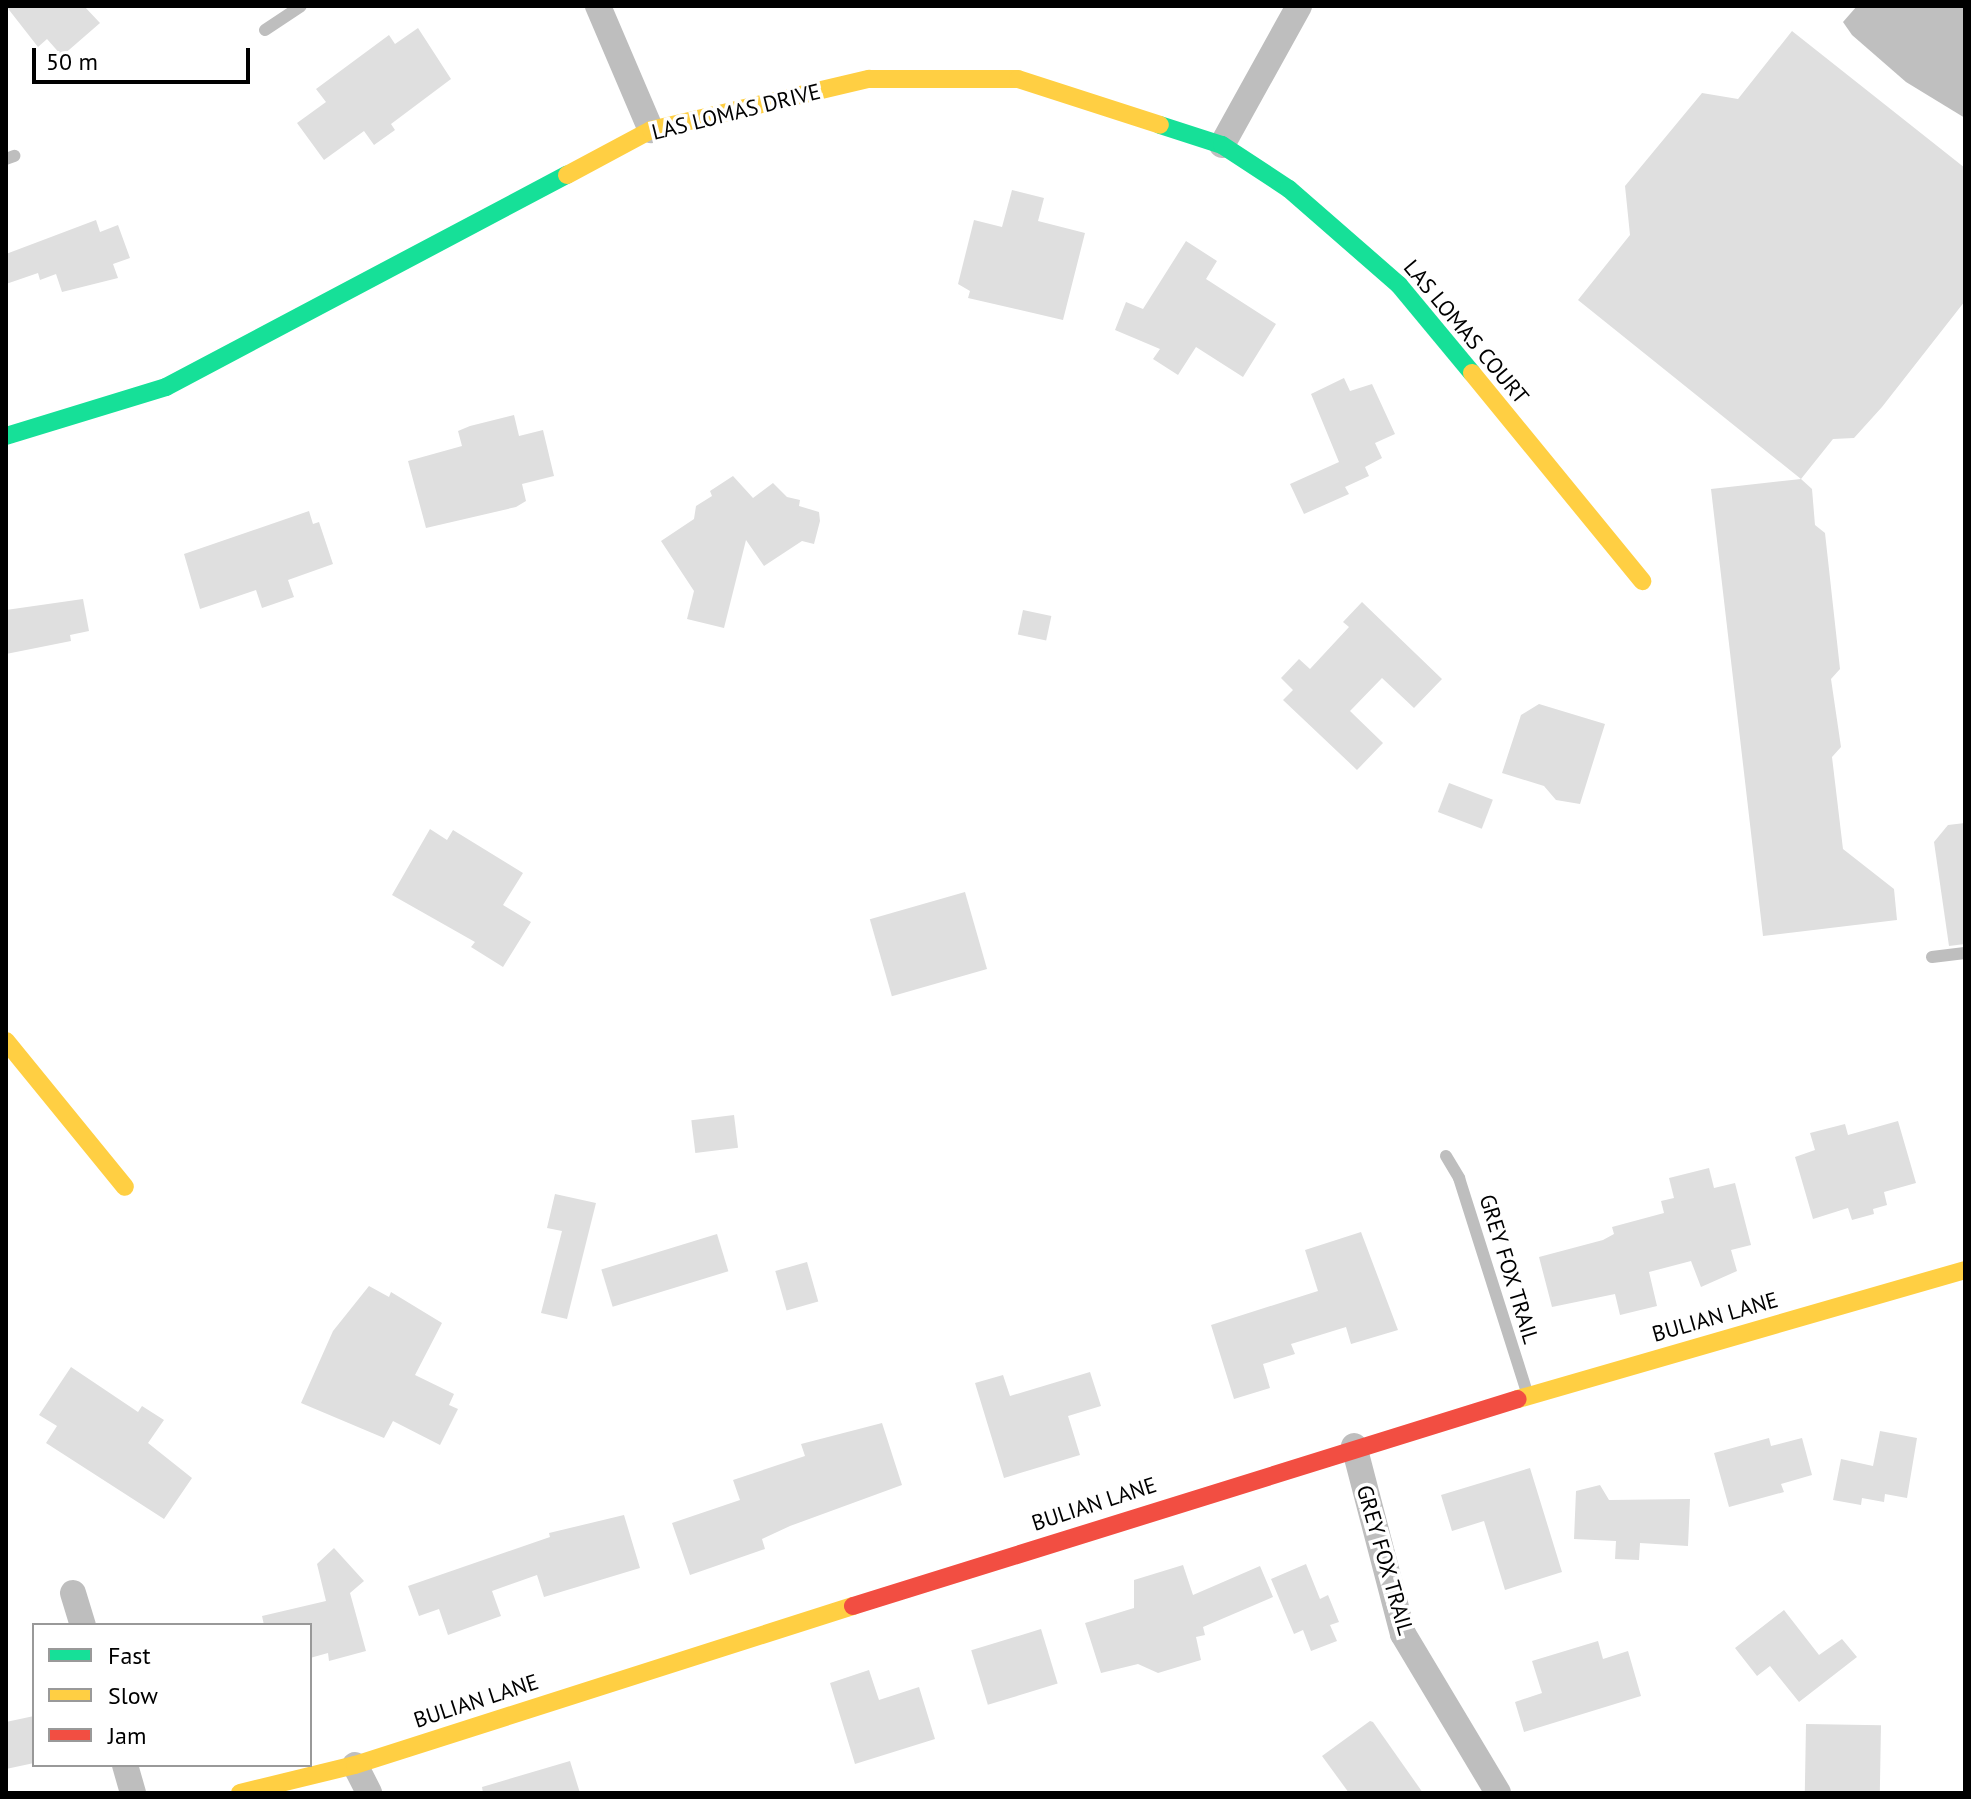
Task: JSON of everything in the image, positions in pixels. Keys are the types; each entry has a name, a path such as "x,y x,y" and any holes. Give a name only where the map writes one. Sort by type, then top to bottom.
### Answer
{"street":[{"path":"598,6 651,130"},
{"path":"1222,145 1299,6"},
{"name":"LAS LOMAS DRIVE","path":"6,436 166,387 651,130 869,79 1018,79 1222,145"},
{"name":"LAS LOMAS COURT","path":"1222,145 1289,189 1399,285 1642,581"},
{"path":"6,1041 125,1187"},
{"name":"BULIAN LANE","path":"240,1793 355,1765 1354,1446 1965,1270"},
{"name":"GREY FOX TRAIL","path":"1354,1446 1403,1634 1498,1793"},
{"path":"73,1593 82,1623"},
{"path":"355,1765 369,1793"},
{"path":"126,1767 133,1793"}],"lane":[{"path":"265,30 301,6"},
{"path":"1932,957 1965,953"},
{"name":"GREY FOX TRAIL","path":"1446,1156 1459,1178 1527,1396"}],"shaded area":[{"path":"1857,6 1965,6 1965,118 1906,82 1852,35 1843,22"}],"building":[{"path":"6,6 84,6 100,23 62,56 47,39 38,47"},
{"path":"418,28 451,79 391,124 395,130 374,145 364,131 324,160 297,123 326,102 316,89 389,35 395,44"},
{"path":"1792,31 1965,168 1965,301 1854,438 1833,439 1801,479 1578,300 1630,235 1625,186 1702,93 1738,99"},
{"path":"1012,190 1044,198 1038,221 1085,233 1063,320 968,298 970,291 958,284 974,220 1002,227"},
{"path":"96,220 100,232 118,225 130,258 113,264 118,278 62,292 56,274 40,280 38,273 6,284 6,254"},
{"path":"1186,241 1217,261 1206,279 1276,324 1243,377 1196,347 1178,375 1153,359 1160,349 1115,330 1126,302 1143,309"},
{"path":"1344,378 1350,391 1372,384 1395,434 1375,443 1382,458 1365,467 1369,476 1345,487 1349,494 1304,514 1290,484 1339,462 1311,394"},
{"path":"514,415 519,436 543,430 554,476 522,484 526,501 516,507 426,528 408,461 462,446 458,431"},
{"path":"733,476 753,498 773,483 787,497 800,500 799,506 819,512 820,521 814,544 802,541 764,566 746,540 724,628 687,619 694,591 661,541 694,519 696,506 712,496 710,491"},
{"path":"1801,479 1812,489 1815,525 1825,533 1840,669 1831,679 1841,747 1832,757 1843,849 1894,889 1897,920 1763,936 1711,489"},
{"path":"309,511 313,524 319,522 333,564 288,580 294,597 262,608 256,590 200,609 184,554"},
{"path":"83,599 89,631 70,635 71,641 6,654 6,610"},
{"path":"1362,602 1442,679 1414,708 1382,678 1350,711 1383,743 1357,770 1283,700 1293,690 1281,678 1299,659 1310,669 1349,627 1343,622"},
{"path":"1023,610 1051,616 1046,640 1018,634"},
{"path":"1539,704 1605,724 1580,804 1556,800 1544,786 1502,773 1521,715"},
{"path":"1449,783 1493,800 1482,829 1438,812"},
{"path":"1965,823 1965,944 1949,946 1934,842 1948,825"},
{"path":"430,829 447,840 453,830 523,873 503,905 531,922 503,967 471,947 475,942 392,895"},
{"path":"965,892 987,969 892,996 870,919"},
{"path":"734,1115 738,1148 695,1153 691,1120"},
{"path":"1898,1121 1916,1183 1884,1192 1887,1205 1873,1209 1874,1214 1852,1220 1848,1208 1813,1219 1795,1157 1815,1150 1810,1133 1845,1124 1848,1135"},
{"path":"1709,1168 1714,1188 1735,1183 1751,1245 1731,1250 1737,1271 1701,1287 1691,1261 1649,1272 1657,1306 1620,1315 1615,1294 1552,1307 1539,1257 1603,1240 1614,1234 1612,1227 1664,1213 1661,1201 1674,1198 1669,1178"},
{"path":"555,1194 596,1203 567,1319 541,1313 562,1231 547,1228"},
{"path":"1361,1232 1398,1330 1351,1344 1346,1327 1291,1344 1295,1354 1263,1364 1270,1388 1234,1399 1211,1325 1318,1291 1305,1250"},
{"path":"717,1234 728,1271 613,1307 601,1269"},
{"path":"807,1262 818,1301 787,1311 775,1271"},
{"path":"369,1286 389,1297 391,1292 442,1323 415,1375 454,1394 449,1405 458,1409 440,1445 393,1421 384,1438 301,1403 333,1331"},
{"path":"71,1367 138,1412 142,1406 164,1420 148,1443 192,1478 164,1519 46,1443 57,1426 39,1415"},
{"path":"1090,1372 1101,1406 1068,1416 1080,1455 1004,1478 975,1383 1003,1375 1010,1396"},
{"path":"882,1423 902,1485 790,1526 762,1539 765,1549 690,1575 672,1523 740,1500 733,1480 805,1456 801,1444"},
{"path":"1880,1431 1917,1438 1907,1498 1885,1494 1884,1502 1862,1498 1861,1505 1833,1500 1841,1459 1873,1466"},
{"path":"1769,1438 1771,1446 1802,1438 1812,1475 1781,1484 1784,1492 1729,1507 1714,1453"},
{"path":"1530,1468 1562,1572 1505,1590 1484,1521 1452,1531 1441,1495"},
{"path":"1600,1485 1609,1500 1690,1499 1688,1546 1640,1543 1639,1560 1615,1559 1616,1541 1574,1539 1576,1491"},
{"path":"624,1515 640,1568 544,1597 537,1575 492,1591 501,1616 448,1635 439,1609 419,1616 408,1586 550,1537 549,1533"},
{"path":"334,1548 364,1581 350,1593 366,1651 329,1661 328,1653 312,1657 312,1623 264,1623 262,1616 326,1601 317,1564"},
{"path":"1306,1564 1320,1599 1328,1595 1339,1622 1330,1625 1337,1641 1311,1651 1303,1630 1294,1634 1271,1579"},
{"path":"1183,1565 1193,1595 1260,1566 1273,1597 1203,1627 1205,1635 1196,1637 1201,1660 1158,1673 1138,1664 1101,1673 1085,1623 1134,1608 1134,1580"},
{"path":"1784,1610 1819,1655 1842,1639 1857,1657 1799,1702 1770,1666 1757,1676 1735,1648"},
{"path":"1041,1629 1058,1684 988,1705 971,1650"},
{"path":"1598,1641 1603,1659 1628,1651 1641,1696 1524,1732 1515,1702 1542,1693 1532,1661"},
{"path":"869,1670 879,1700 919,1687 935,1739 855,1764 830,1683"},
{"path":"32,1716 32,1763 6,1769 6,1722"},
{"path":"1370,1721 1423,1793 1349,1793 1322,1756"},
{"path":"1806,1724 1881,1725 1880,1793 1805,1793"},
{"path":"570,1761 580,1793 483,1793 482,1787"}],"traffic: fast":[{"path":"1160,125 1222,145 1289,189 1399,285 1472,373"},
{"path":"6,436 166,387 567,175"}],"traffic: slow":[{"path":"567,175 651,130 869,79 1018,79 1160,125"},
{"path":"1472,373 1642,581"},
{"path":"6,1041 125,1187"},
{"path":"1518,1399 1965,1270"},
{"path":"240,1793 355,1765 853,1606"}],"traffic: jam":[{"path":"853,1606 1518,1399"}]}
